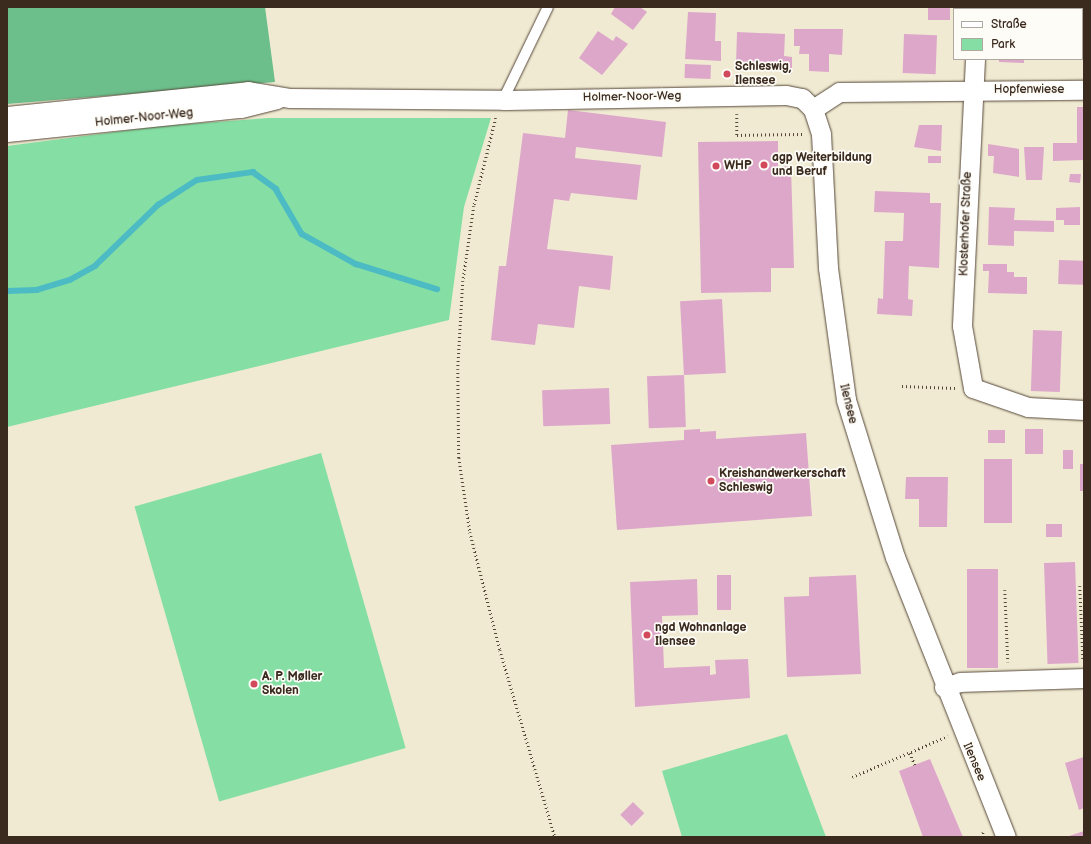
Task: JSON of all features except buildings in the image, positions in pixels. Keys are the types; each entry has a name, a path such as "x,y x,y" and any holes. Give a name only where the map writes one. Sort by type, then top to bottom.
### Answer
{"street":[{"name":"Klosterhofer Straße","path":"973,388 962,326 975,60"},
{"name":"Hopfenwiese","path":"973,91 1084,90"},
{"name":"Holmer-Noor-Weg","path":"7,116 248,91 281,98 503,100 786,95 802,98 813,109"},
{"path":"813,109 839,92 973,91"},
{"name":"Holmer-Noor-Weg","path":"7,132 241,108 281,98"},
{"name":"Ilensee","path":"813,109 821,134 828,268 842,380 895,557 961,731 1006,837"},
{"path":"973,388 1028,407 1084,410"},
{"path":"944,686 960,682 1084,678"}],"lane":[{"path":"503,100 548,7"}],"path":[{"path":"737,96 736,135 800,134"},
{"path":"503,100 474,206 463,281 458,369 459,458 470,532 494,628 555,837"},
{"path":"902,386 973,388"},
{"path":"1080,586 1084,678"},
{"path":"1005,590 1009,680"},
{"path":"852,777 961,731"},
{"path":"910,752 915,765"}],"green space":[{"path":"7,7 265,7 275,82 7,104"},
{"path":"268,118 491,118 464,207 449,320 7,427 7,146 161,126"},
{"path":"321,453 406,748 219,802 135,506"},
{"path":"787,734 826,837 682,837 662,771"}],"waterway":[{"path":"7,291 37,290 70,280 95,266 158,205 197,180 253,172 276,189 302,234 356,264 437,289"}],"place":[{"name":"Schleswig, Ilensee","path":"727,74"},
{"name":"agp Weiterbildung und Beruf","path":"764,165"},
{"name":"WHP","path":"716,166"},
{"name":"Kreishandwerkerschaft Schleswig","path":"711,481"},
{"name":"ngd Wohnanlage Ilensee","path":"647,635"},
{"name":"A. P. Møller Skolen","path":"254,684"}]}
